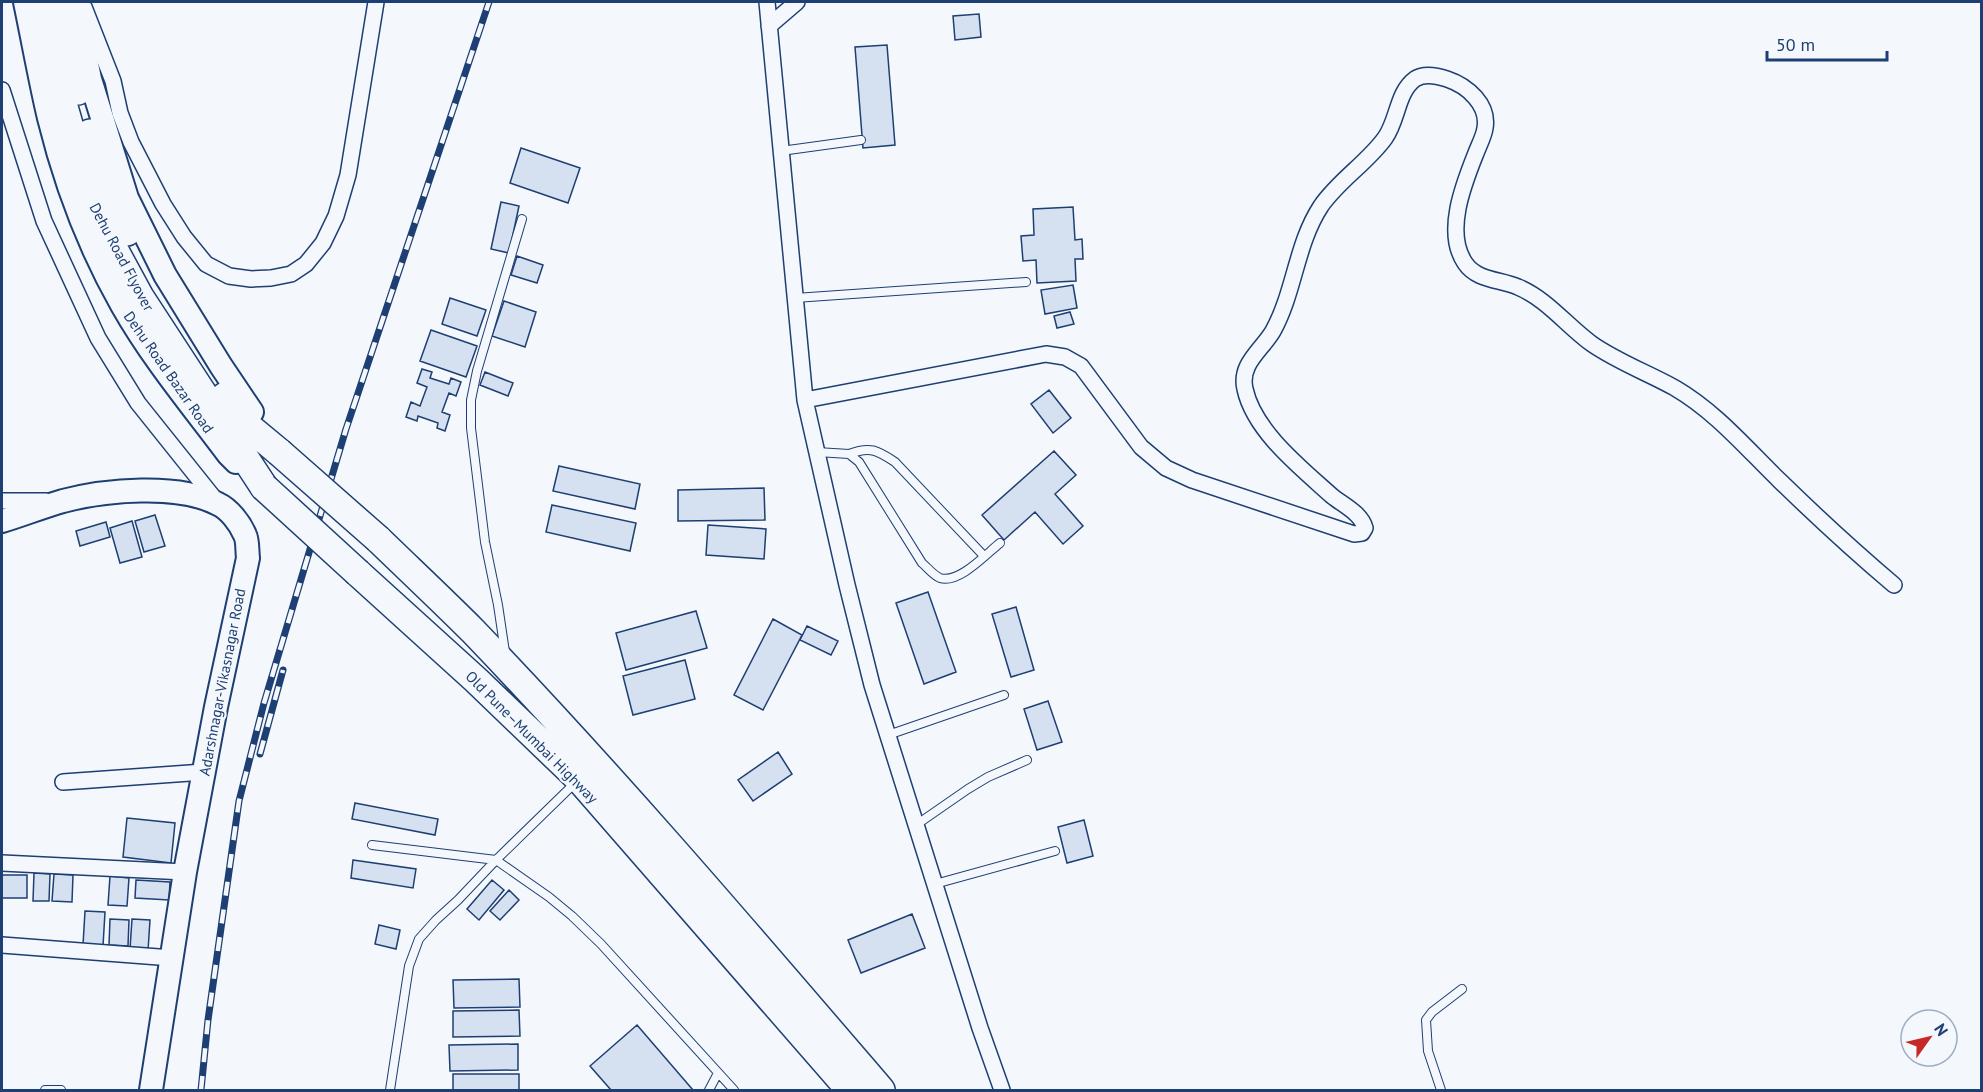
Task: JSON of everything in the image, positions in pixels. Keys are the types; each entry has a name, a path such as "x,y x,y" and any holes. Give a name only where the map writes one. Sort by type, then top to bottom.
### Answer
{"highway":[{"name":"Dehu Road Flyover","path":"38,2 48,51 89,194 114,249 141,297 237,428 279,452 378,539"},
{"name":"Dehu Road Flyover","path":"57,2 78,93 115,208 164,305 237,428 264,487"},
{"name":"Old Pune–Mumbai Highway","path":"264,487 476,680 587,771 766,956 881,1090"},
{"name":"Old Pune–Mumbai Highway","path":"378,539 472,631 509,671 587,771 849,1090"}],"main road":[{"name":"Dehu Road Bazar Road","path":"25,2 49,118 66,176 81,219 122,304 153,354 228,454 264,487"},
{"path":"75,2 90,79 127,198 165,275 221,366 279,452"},
{"path":"2,521 64,501 136,490 198,497 219,504"},
{"name":"Adarshnagar-Vikasnagar Road","path":"151,1090 185,872 248,558 246,536 234,517 219,504"}],"street":[{"path":"82,2 113,81 123,122 163,204 184,237 206,264 229,276 251,279 291,274 306,264 323,243 336,216 348,175 376,2"},
{"path":"767,2 805,400 872,685 980,1028 1002,1090"},
{"path":"769,26 797,2"},
{"path":"805,400 1046,354 1065,357 1081,366 1141,447 1166,468 1192,480 1270,507 1354,534 1362,533 1365,528 1364,522 1285,452 1268,433 1254,415 1243,383 1247,365 1272,333 1284,306 1311,221 1329,195 1385,138 1396,118 1404,90 1414,80 1424,75 1446,79 1463,87 1477,99 1485,113 1485,129 1461,194 1456,222 1458,246 1465,263 1478,275 1516,286 1536,296 1595,346 1677,389 1711,411 1828,527 1894,585"},
{"path":"2,90 44,221 98,338 138,403 219,504"},
{"path":"2,501 64,501"},
{"path":"63,782 204,772"},
{"path":"2,863 185,872"},
{"path":"2,945 172,958"}],"lane":[{"path":"781,152 861,140"},
{"path":"509,671 485,542 471,428 471,400 477,371 522,219"},
{"path":"795,298 1026,282"},
{"path":"817,452 849,454 861,449 871,449 881,453 895,462 984,556"},
{"path":"849,454 859,462 922,563 933,574 942,579 954,578 966,572 1000,543"},
{"path":"888,735 1004,694"},
{"path":"916,825 988,777 1027,760"},
{"path":"390,1090 410,966 419,939 587,771"},
{"path":"372,845 496,860 572,915 734,1090"},
{"path":"935,884 1055,851"},
{"path":"1441,1090 1428,1051 1426,1020 1432,1012 1462,989"},
{"path":"709,1090 718,1073"},
{"path":"45,1090 61,1090"}],"building":[{"path":"979,14 981,37 955,40 953,16"},
{"path":"887,45 895,145 863,148 855,47"},
{"path":"521,148 580,168 568,203 510,183"},
{"path":"501,202 519,206 509,253 491,249"},
{"path":"1073,207 1075,240 1082,239 1083,259 1075,259 1076,281 1037,283 1036,260 1023,261 1021,236 1034,235 1033,209"},
{"path":"517,256 543,265 537,283 511,275"},
{"path":"1073,285 1077,308 1045,314 1041,290"},
{"path":"450,298 486,310 477,336 442,324"},
{"path":"504,301 536,312 525,347 492,336"},
{"path":"1070,312 1074,324 1057,328 1054,316"},
{"path":"431,330 477,346 466,377 420,361"},
{"path":"422,369 432,372 430,378 449,384 451,378 461,382 456,396 449,393 442,412 450,415 445,431 437,428 438,423 418,416 417,421 406,417 411,402 420,406 427,387 417,383"},
{"path":"485,372 513,383 508,396 480,385"},
{"path":"1049,390 1071,418 1053,433 1031,404"},
{"path":"1054,451 1076,475 1055,494 1083,526 1063,544 1035,512 1004,540 982,515"},
{"path":"559,466 640,484 635,509 553,491"},
{"path":"764,488 765,520 678,521 678,490"},
{"path":"552,505 636,523 630,551 546,532"},
{"path":"155,515 165,546 144,552 135,521"},
{"path":"132,521 142,557 120,563 110,528"},
{"path":"106,522 110,537 80,546 76,531"},
{"path":"708,525 766,529 764,559 706,555"},
{"path":"928,592 956,672 924,684 896,603"},
{"path":"1016,607 1034,670 1011,677 992,614"},
{"path":"696,611 707,648 626,670 616,633"},
{"path":"773,619 802,635 763,710 734,695"},
{"path":"807,626 838,641 831,655 800,640"},
{"path":"685,660 695,699 633,715 623,676"},
{"path":"1048,701 1062,742 1037,750 1024,709"},
{"path":"778,752 792,774 753,801 738,780"},
{"path":"355,803 438,819 435,835 352,819"},
{"path":"127,818 175,823 171,863 123,857"},
{"path":"1084,820 1093,856 1067,863 1058,827"},
{"path":"353,860 416,869 413,888 351,878"},
{"path":"34,873 50,874 49,901 33,901"},
{"path":"54,874 73,875 72,902 52,901"},
{"path":"2,875 27,875 27,898 2,898"},
{"path":"110,876 129,878 127,906 108,905"},
{"path":"136,880 170,882 169,900 135,898"},
{"path":"492,880 504,890 479,920 467,909"},
{"path":"509,890 519,900 500,920 490,911"},
{"path":"85,911 105,912 103,946 83,945"},
{"path":"912,914 925,948 861,973 848,940"},
{"path":"110,919 129,920 128,946 109,945"},
{"path":"132,919 150,920 148,951 130,949"},
{"path":"379,925 400,930 396,949 375,944"},
{"path":"519,979 520,1007 454,1008 453,980"},
{"path":"519,1010 520,1036 453,1037 453,1011"},
{"path":"637,1025 693,1090 611,1090 590,1066"},
{"path":"518,1044 518,1070 450,1071 449,1045"},
{"path":"453,1074 519,1074 519,1090 453,1090"}],"railway":[{"path":"201,1090 208,1020 239,801 264,703 346,429 489,2"},
{"path":"260,754 283,670"}]}
